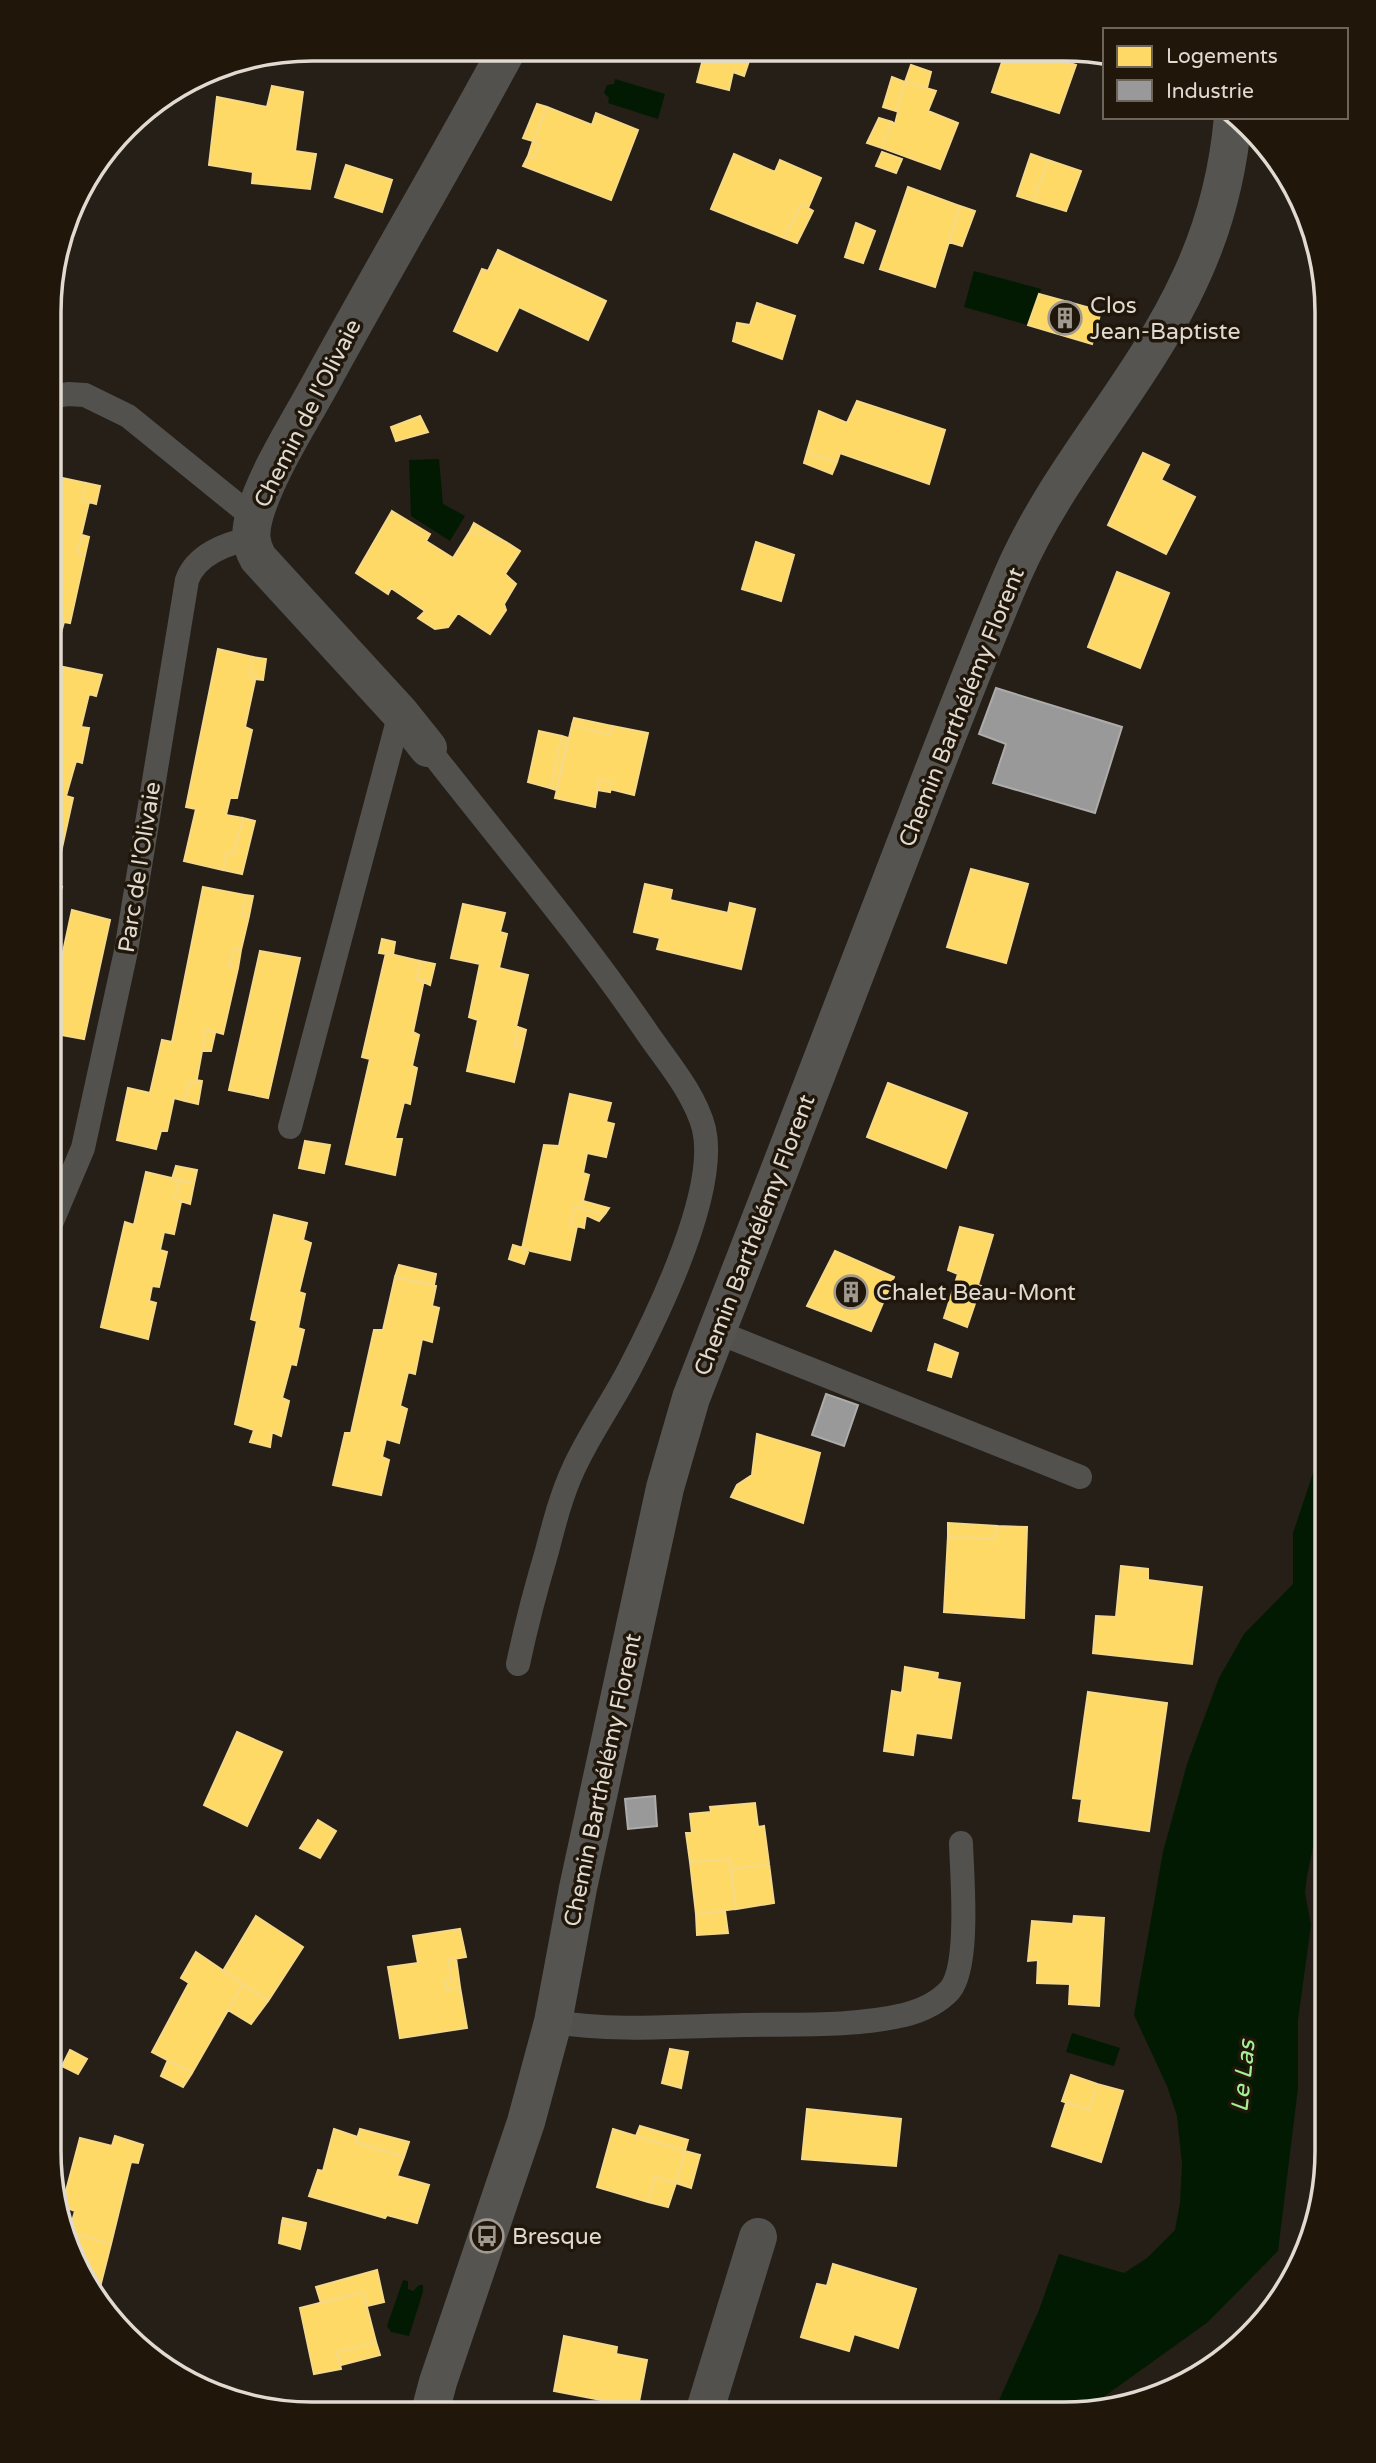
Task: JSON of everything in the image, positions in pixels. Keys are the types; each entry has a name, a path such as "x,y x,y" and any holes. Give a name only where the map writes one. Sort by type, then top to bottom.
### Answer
{"street":[{"name":"Chemin de l'Olivaie","path":"428,748 400,713 258,558 253,527 272,474 375,282 501,61"},
{"name":"Chemin Barthélémy Florent","path":"433,2402 526,2122 553,2022 578,1888 665,1488 691,1398 1013,574 1053,499 1152,348 1194,270 1219,199 1232,126"},
{"path":"707,2402 758,2236"}],"lane":[{"path":"61,395 85,395 128,416 244,510 253,527"},
{"name":"Parc de l'Olivaie","path":"61,1200 83,1148 124,963 187,580 197,562 253,527"},
{"path":"290,1127 400,713"},
{"path":"428,748 600,965 683,1085 704,1129 707,1153 699,1202 682,1254 629,1369 592,1431 572,1472 556,1517 518,1664"},
{"path":"717,1332 1080,1477"},
{"path":"553,2022 601,2028 843,2023 893,2017 923,2008 950,1989 960,1967 961,1843"}],"water":[{"path":"615,79 665,94 658,119 608,103 609,98 604,93 607,85 614,84"},
{"path":"974,271 1041,289 1028,325 964,307"},
{"path":"439,459 443,504 465,516 450,541 411,516 409,460"},
{"name":"Le Las","path":"1315,1467 1315,1837 1305,1893 1311,1925 1298,2020 1298,2088 1278,2251 1208,2322 1100,2399 998,2402 1039,2310 1059,2254 1124,2273 1147,2258 1175,2230 1180,2203 1182,2164 1177,2116 1167,2086 1134,2015 1163,1852 1187,1764 1219,1678 1244,1634 1293,1584 1293,1533"},
{"path":"1072,2033 1120,2048 1114,2066 1066,2052"},
{"path":"403,2280 408,2281 408,2289 413,2291 423,2285 409,2336 391,2332 387,2326"}],"building: Logements":[{"path":"702,61 749,61 744,76 733,72 729,90 697,82"},
{"path":"1002,61 1063,61 1076,65 1059,113 992,92"},
{"path":"911,65 931,72 927,88 905,82"},
{"path":"892,77 905,82 896,111 883,107"},
{"path":"905,82 936,91 928,111 958,123 940,169 882,148 892,122 895,124"},
{"path":"272,86 303,92 295,151 316,154 310,189 252,183 253,172 209,165 217,97 267,107"},
{"path":"537,104 547,107 533,141 523,138"},
{"path":"547,107 592,125 596,113 638,130 611,200 523,166 528,156 534,158 540,144 533,141"},
{"path":"879,118 892,122 882,148 867,143"},
{"path":"533,141 540,144 534,158 528,156"},
{"path":"882,152 902,159 896,173 876,166"},
{"path":"734,154 775,172 780,160 821,178 808,208 801,204 784,238 711,209"},
{"path":"1031,154 1048,160 1033,201 1017,196"},
{"path":"1048,160 1081,171 1066,211 1033,201"},
{"path":"346,165 392,180 382,212 335,197"},
{"path":"908,187 960,206 935,287 880,269"},
{"path":"801,204 813,211 797,243 784,238"},
{"path":"960,206 975,211 962,246 949,242"},
{"path":"856,223 875,231 863,263 845,257"},
{"path":"498,250 606,301 588,340 519,307 497,351 454,331 482,269 488,271"},
{"name":"Clos Jean-Baptiste","path":"1039,294 1101,311 1092,344 1028,325"},
{"path":"757,303 795,316 782,359 733,341 737,323 750,325"},
{"path":"857,401 945,430 929,484 840,453 837,462 807,452 819,411 847,423"},
{"path":"420,416 428,432 396,441 391,427"},
{"path":"807,452 837,462 832,474 804,463"},
{"path":"1143,453 1169,465 1161,480 1195,497 1166,554 1108,525"},
{"path":"61,478 86,483 82,500 89,502 77,553 85,555 70,623 64,622 61,633"},
{"path":"86,483 100,486 96,504 82,500"},
{"path":"392,511 430,534 426,541 453,558 470,531 506,542 520,551 505,574 516,584 504,604 506,610 490,634 458,613 448,627 435,629 418,618 425,611 391,588 388,594 356,573"},
{"path":"474,523 506,542 470,531"},
{"path":"82,535 89,537 85,555 77,553"},
{"path":"756,542 794,555 781,601 742,589"},
{"path":"1117,572 1169,593 1140,668 1088,647"},
{"path":"218,649 253,657 250,675 256,676 245,727 252,730 237,798 230,798 226,815 243,818 234,853 227,852 223,870 184,861 196,809 186,807"},
{"path":"253,657 266,659 263,680 250,675"},
{"path":"61,666 102,675 96,696 89,694 81,727 89,728 82,763 76,761 66,796 73,798 61,852"},
{"path":"574,718 612,726 610,735 572,725"},
{"path":"572,725 610,735 612,726 648,733 634,795 610,789 612,782 599,779 595,807 555,798"},
{"path":"539,731 562,736 550,788 528,782"},
{"path":"562,736 568,738 556,790 550,788"},
{"path":"599,779 612,782 610,792 597,790"},
{"path":"243,818 255,821 242,874 223,870 227,852 234,853"},
{"path":"971,869 1028,884 1006,963 947,947"},
{"path":"645,884 672,890 670,900 728,913 730,903 755,909 741,969 657,949 660,938 634,932"},
{"path":"203,887 245,895 242,915 249,916 241,950 234,948 229,966 238,968 223,1034 206,1029 196,1084 189,1082 185,1101 174,1098 167,1131 161,1131 156,1149 117,1140 128,1088 150,1093 162,1040 172,1042"},
{"path":"245,895 253,896 249,916 242,915"},
{"path":"463,904 505,913 500,932 507,934 499,968 528,975 516,1027 514,1046 522,1048 514,1082 467,1071 478,1020 469,1017 480,964 451,958"},
{"path":"72,910 110,920 84,1039 61,1035 61,961"},
{"path":"382,939 395,942 393,955 379,953"},
{"path":"234,948 241,950 238,968 229,966"},
{"path":"260,951 300,958 268,1098 229,1090"},
{"path":"386,953 420,961 417,979 424,980 413,1032 419,1035 412,1066 417,1068 410,1104 404,1102 395,1139 402,1139 395,1175 346,1164 370,1059 362,1057"},
{"path":"420,961 435,964 430,985 417,979"},
{"path":"518,1027 526,1030 522,1048 514,1046"},
{"path":"206,1029 215,1033 211,1051 202,1051"},
{"path":"196,1080 202,1081 198,1104 185,1101 189,1082 196,1084"},
{"path":"888,1083 967,1113 946,1168 867,1137"},
{"path":"570,1094 611,1103 606,1122 614,1124 606,1157 587,1153 583,1173 589,1175 581,1209 575,1206 570,1224 577,1226 570,1260 522,1249 544,1145 559,1146"},
{"path":"305,1141 330,1145 324,1173 299,1168"},
{"path":"176,1166 197,1170 194,1184 172,1179"},
{"path":"146,1172 180,1180 174,1199 181,1202 174,1234 164,1232 160,1250 167,1252 159,1287 152,1286 149,1301 156,1303 148,1339 101,1327 125,1222 134,1225"},
{"path":"180,1180 194,1184 190,1204 174,1199"},
{"path":"583,1201 609,1208 605,1214 581,1209"},
{"path":"575,1206 605,1214 599,1221 586,1215 584,1228 570,1224"},
{"path":"274,1215 307,1223 303,1240 311,1243 299,1292 305,1294 298,1328 304,1330 296,1365 291,1364 282,1398 289,1401 281,1436 272,1432 270,1447 250,1442 254,1430 235,1424 257,1321 251,1319"},
{"path":"960,1227 993,1235 978,1285 981,1286 967,1327 944,1318 958,1274 948,1270"},
{"path":"513,1245 529,1250 524,1264 509,1259"},
{"name":"Chalet Beau-Mont","path":"835,1251 894,1277 871,1331 807,1306"},
{"path":"399,1265 436,1274 434,1285 395,1277"},
{"path":"395,1277 436,1286 432,1306 439,1308 432,1342 422,1339 415,1374 408,1372 400,1406 407,1409 399,1443 386,1439 382,1457 389,1460 381,1495 333,1485 345,1433 351,1433 374,1330 383,1330"},
{"path":"935,1344 958,1353 951,1377 928,1370"},
{"path":"757,1434 820,1453 803,1523 731,1497 737,1485 752,1475"},
{"path":"948,1523 997,1526 995,1539 948,1536"},
{"path":"997,1526 1027,1527 1024,1618 944,1612 948,1536 995,1539"},
{"path":"1121,1566 1148,1569 1148,1580 1202,1587 1192,1664 1093,1653 1096,1616 1116,1617"},
{"path":"905,1667 938,1673 937,1679 960,1683 951,1738 916,1733 913,1755 884,1751 892,1691 902,1693"},
{"path":"1088,1692 1167,1703 1149,1831 1079,1821 1082,1799 1073,1798"},
{"path":"237,1732 282,1752 247,1826 204,1805"},
{"path":"755,1803 758,1827 764,1826 769,1864 731,1869 729,1859 690,1862 686,1833 692,1833 690,1814 711,1812 710,1807"},
{"path":"318,1820 336,1831 320,1858 300,1848"},
{"path":"729,1859 736,1909 696,1914 690,1862"},
{"path":"769,1864 774,1903 736,1909 731,1869"},
{"path":"725,1911 728,1933 697,1935 696,1914"},
{"path":"256,1916 303,1947 268,2001 223,1971"},
{"path":"1074,1916 1104,1918 1099,2006 1069,2004 1070,1984 1037,1983 1038,1960 1028,1961 1032,1921 1073,1924"},
{"path":"460,1929 466,1957 448,1960 452,1980 445,1981 447,1990 460,1987 467,2028 400,2038 388,1967 418,1963 413,1936"},
{"path":"196,1952 243,1984 192,2073 152,2052 189,1983 181,1978"},
{"path":"456,1958 460,1987 447,1990 445,1981 452,1980 448,1960"},
{"path":"243,1984 268,2001 251,2024 228,2010"},
{"path":"670,2049 688,2052 681,2088 662,2083"},
{"path":"70,2050 87,2059 78,2074 62,2066"},
{"path":"168,2060 192,2073 183,2087 161,2076"},
{"path":"1071,2075 1097,2084 1089,2110 1062,2101"},
{"path":"1097,2084 1123,2091 1101,2162 1052,2146 1066,2103 1089,2110"},
{"path":"807,2109 901,2119 896,2166 802,2159"},
{"path":"640,2126 688,2140 685,2151 636,2136"},
{"path":"334,2129 358,2137 356,2142 404,2157 397,2176 429,2185 417,2223 387,2215 385,2218 309,2196 318,2170 323,2171"},
{"path":"360,2129 409,2142 404,2157 356,2142"},
{"path":"613,2129 685,2151 676,2183 655,2177 648,2202 597,2187"},
{"path":"115,2136 143,2145 138,2163 131,2162 111,2244 76,2234 72,2222 75,2211 68,2208 65,2195 80,2138 112,2146"},
{"path":"685,2151 700,2155 691,2188 676,2183"},
{"path":"655,2177 676,2183 668,2207 648,2202"},
{"path":"283,2218 306,2223 305,2229 282,2222"},
{"path":"282,2222 305,2229 300,2249 279,2243"},
{"path":"76,2234 111,2244 101,2285 87,2262"},
{"path":"833,2264 916,2289 898,2348 854,2334 849,2351 801,2337 817,2284 827,2286"},
{"path":"377,2270 384,2302 367,2306 363,2292 321,2303 316,2287"},
{"path":"363,2292 376,2342 337,2352 341,2369 314,2374 300,2308"},
{"path":"564,2336 617,2347 616,2354 647,2360 639,2402 612,2402 554,2391"},
{"path":"376,2342 380,2355 341,2365 337,2352"}],"building: Industrie":[{"path":"996,688 1122,727 1095,813 993,783 1006,744 979,734"},
{"path":"826,1394 858,1405 844,1446 812,1435"},
{"path":"655,1796 657,1826 628,1829 625,1799"}],"place":[{"name":"Clos Jean-Baptiste","path":"1065,318"},
{"name":"Chalet Beau-Mont","path":"851,1292"},
{"name":"Bresque","path":"487,2236"}]}
